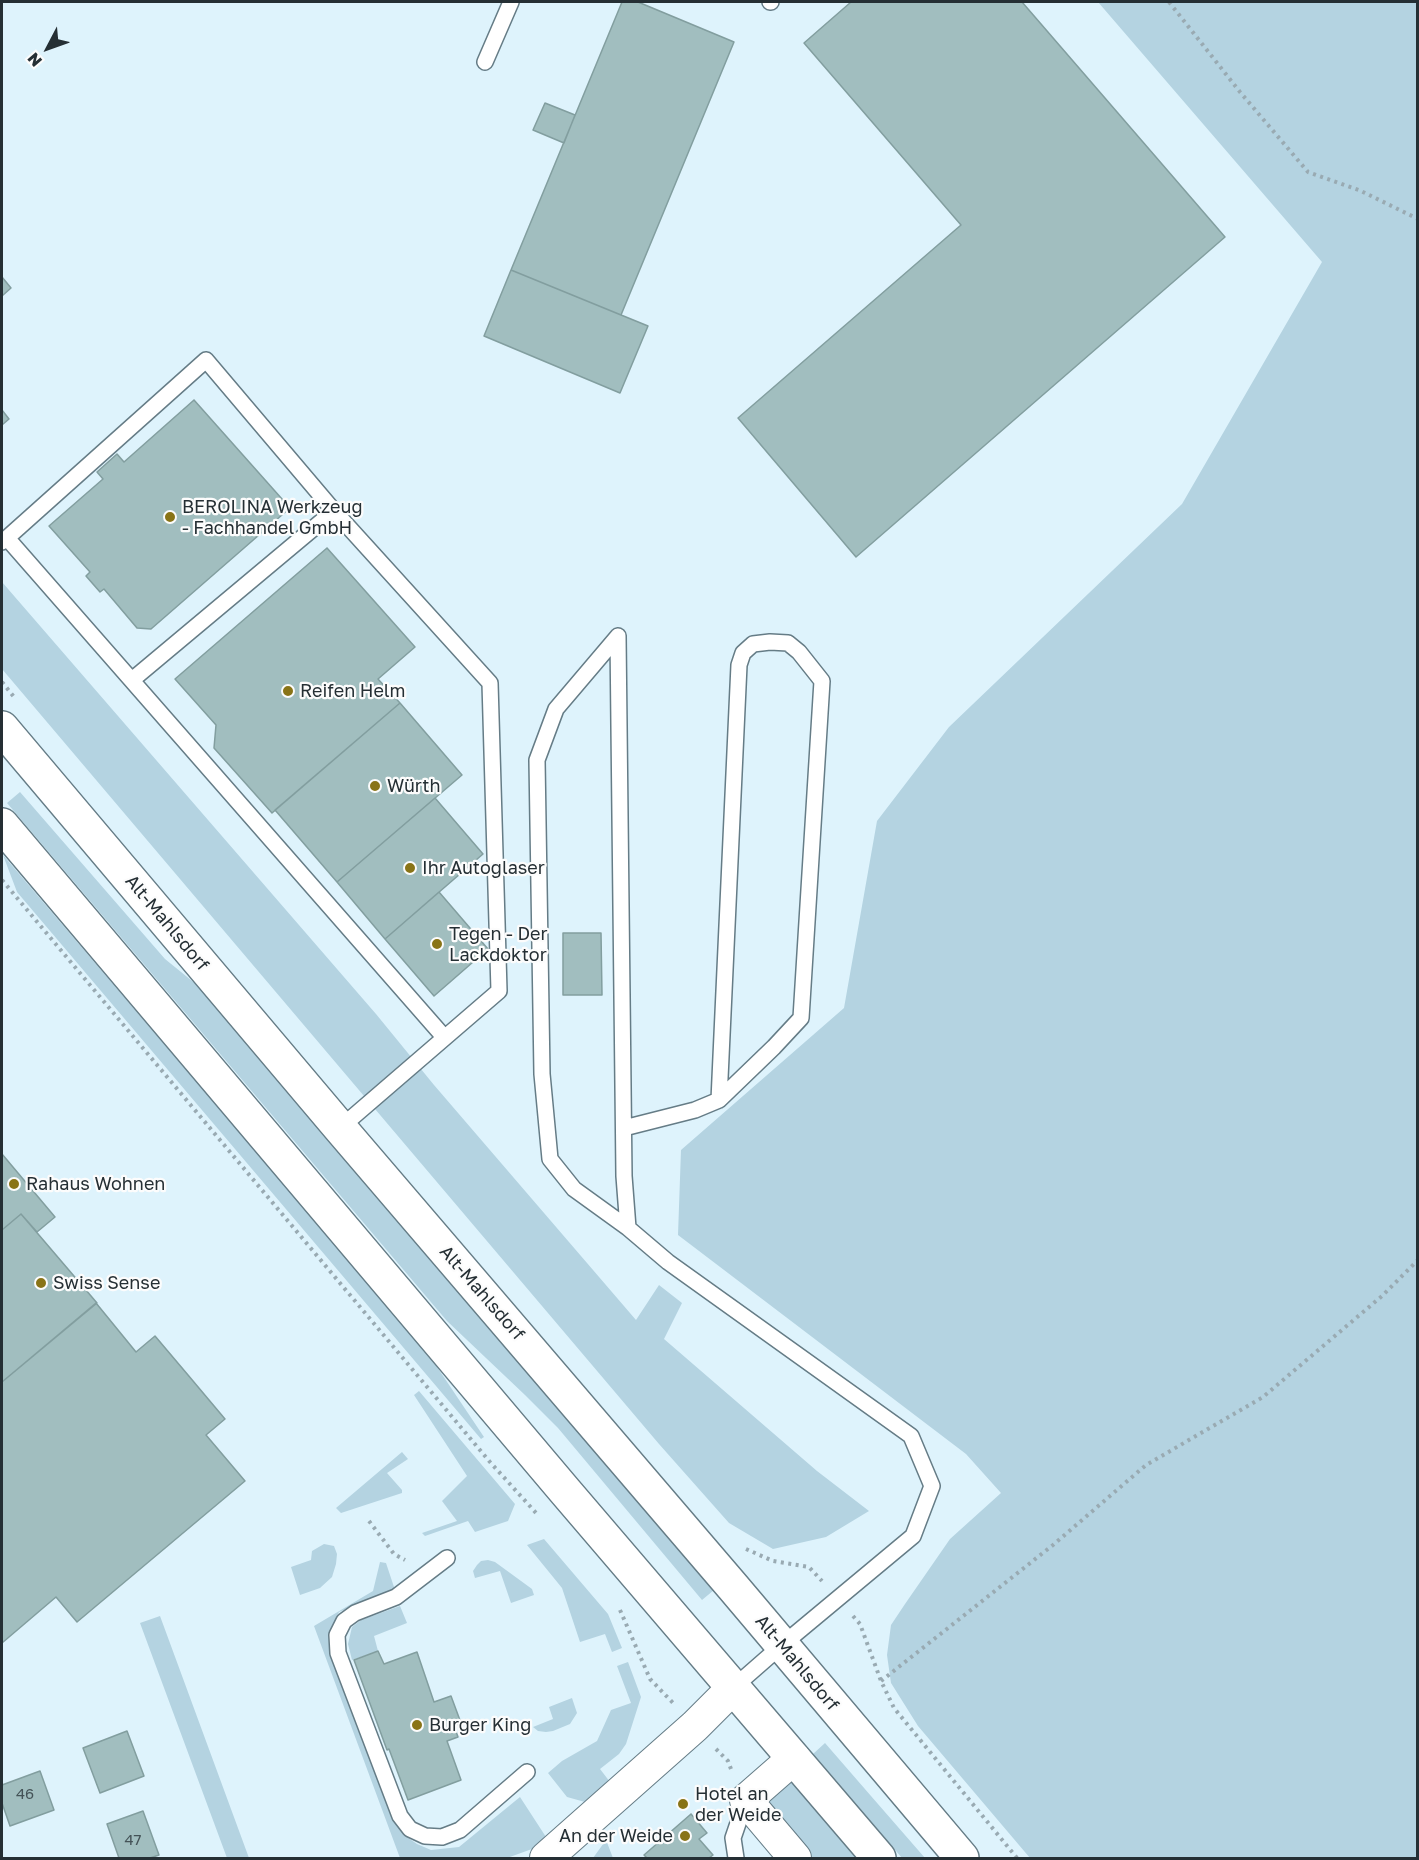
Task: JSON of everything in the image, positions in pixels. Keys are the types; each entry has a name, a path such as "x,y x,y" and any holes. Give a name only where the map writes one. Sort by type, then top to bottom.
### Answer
{"main road":[{"name":"Alt-Mahlsdorf","path":"2,728 962,1858"},
{"path":"2,825 879,1858"}],"street":[{"path":"546,1858 695,1726 734,1687"},
{"path":"794,1758 746,1800 795,1858"}],"lane":[{"path":"485,62 511,2"},
{"path":"340,1128 499,991 490,683 334,511 206,360 4,540 132,680 444,1037"},
{"path":"132,680 334,511"},
{"path":"628,1228 624,1176 618,636 556,709 537,760 541,1062 550,1159 574,1188 628,1228 668,1262 910,1436 932,1486 913,1536 734,1687"},
{"path":"624,1128 695,1110 718,1100 801,1018 822,681 799,652 788,643 770,642 753,645 742,653 739,665 718,1100"},
{"path":"447,1558 396,1597 355,1612 344,1621 337,1635 338,1653 400,1816 410,1828 425,1836 442,1837 460,1830 527,1772"},
{"path":"736,1858 733,1838 746,1800"}],"path":[{"path":"1169,2 1239,92 1308,172 1359,190 1418,219"},
{"path":"2,682 16,699"},
{"path":"2,880 490,1462 539,1515"},
{"path":"880,1681 1053,1545 1146,1465 1263,1397 1383,1296 1418,1260"},
{"path":"369,1521 394,1554 429,1572"},
{"path":"739,1543 747,1550 773,1561 809,1567 838,1598 860,1624 880,1681 894,1708 1017,1858"},
{"path":"615,1604 622,1612 650,1679 728,1761 746,1800"}],"shaded area":[{"path":"1098,2 1417,2 1417,1858 1030,1858 918,1726 891,1683 887,1655 891,1625 950,1539 1001,1493 966,1454 678,1235 681,1150 844,1008 877,821 949,727 1182,504 1322,262"},
{"path":"2,582 376,1014 636,1320 659,1285 682,1303 664,1339 817,1471 869,1511 826,1537 773,1549 729,1523 659,1444 2,669"},
{"path":"20,792 165,959 202,989 714,1590 702,1600 558,1428 447,1321 7,803"},
{"path":"3,855 429,1355 484,1437 481,1439 17,892"},
{"path":"419,1391 515,1504 508,1521 475,1532 468,1521 425,1536 422,1533 457,1521 442,1501 467,1476 414,1395"},
{"path":"402,1452 408,1459 387,1473 402,1493 341,1513 336,1508"},
{"path":"544,1539 608,1614 622,1648 612,1652 605,1634 580,1642 562,1588 527,1545"},
{"path":"324,1544 334,1546 337,1554 332,1577 320,1588 300,1595 291,1567 311,1560 312,1551"},
{"path":"481,1561 495,1562 532,1589 534,1595 511,1603 500,1571 475,1578 473,1571 477,1565"},
{"path":"380,1562 386,1563 395,1590 339,1612 330,1632 332,1651 395,1823 404,1835 431,1850 459,1847 520,1797 546,1837 532,1849 507,1858 400,1858 314,1626 373,1591"},
{"path":"400,1606 407,1623 374,1636 378,1651 352,1660 348,1644 352,1627 361,1620"},
{"path":"160,1616 249,1858 227,1858 140,1623"},
{"path":"628,1662 641,1697 626,1744 619,1754 600,1769 610,1782 585,1802 567,1797 548,1773 562,1761 597,1741 611,1710 631,1703 617,1666"},
{"path":"572,1698 577,1713 570,1724 546,1732 538,1731 533,1727 553,1719 549,1707"},
{"path":"825,1743 925,1858 902,1858 813,1754"},
{"path":"789,1779 856,1858 806,1858 769,1804 771,1795"},
{"path":"606,1840 613,1858 593,1858"}],"building":[{"path":"622,2 638,2 734,42 621,315 511,270"},
{"path":"851,2 1022,2 1225,237 856,557 738,418 961,225 804,43"},
{"path":"545,103 575,115 564,143 533,130"},
{"path":"511,270 648,326 620,393 484,336"},
{"path":"2,277 11,288 2,296"},
{"name":"BEROLINA Werkzeug - Fachhandel GmbH","path":"194,400 290,508 151,629 137,628 104,589 100,592 86,576 90,572 49,526 103,479 97,472 117,454 124,462"},
{"path":"2,410 9,419 2,425"},
{"name":"Reifen Helm","path":"327,548 415,647 378,679 400,703 272,813 214,748 216,725 175,679"},
{"name":"Würth","path":"400,703 462,775 337,882 275,810"},
{"name":"Ihr Autoglaser","path":"435,798 483,854 385,939 337,882"},
{"name":"Tegen - Der Lackdoktor","path":"439,892 488,949 434,996 385,939"},
{"path":"563,933 601,933 602,995 563,995"},
{"name":"Rahaus Wohnen","path":"2,1154 55,1217 37,1232 21,1214 2,1230"},
{"name":"Swiss Sense","path":"21,1214 97,1303 2,1382 2,1230"},
{"path":"96,1303 136,1352 155,1336 225,1419 206,1435 245,1481 77,1622 56,1597 2,1643 2,1382"},
{"name":"Burger King","path":"378,1651 384,1664 417,1652 434,1702 451,1696 461,1723 454,1726 458,1737 447,1741 461,1780 408,1800 354,1660"},
{"path":"127,1731 144,1776 100,1793 83,1748"},
{"path":"40,1771 54,1810 10,1826 2,1803 2,1785"},
{"path":"143,1811 159,1855 150,1858 119,1858 107,1824"},
{"name":"An der Weide","path":"691,1814 707,1833 699,1839 713,1855 709,1858 647,1858 644,1855"}],"place":[{"name":"BEROLINA Werkzeug - Fachhandel GmbH","path":"170,517"},
{"name":"Reifen Helm","path":"288,691"},
{"name":"Würth","path":"375,786"},
{"name":"Ihr Autoglaser","path":"410,868"},
{"name":"Tegen - Der Lackdoktor","path":"437,944"},
{"name":"Rahaus Wohnen","path":"14,1184"},
{"name":"Swiss Sense","path":"41,1283"},
{"name":"Burger King","path":"417,1725"},
{"name":"Hotel an der Weide","path":"683,1804"},
{"name":"An der Weide","path":"685,1836"}]}
